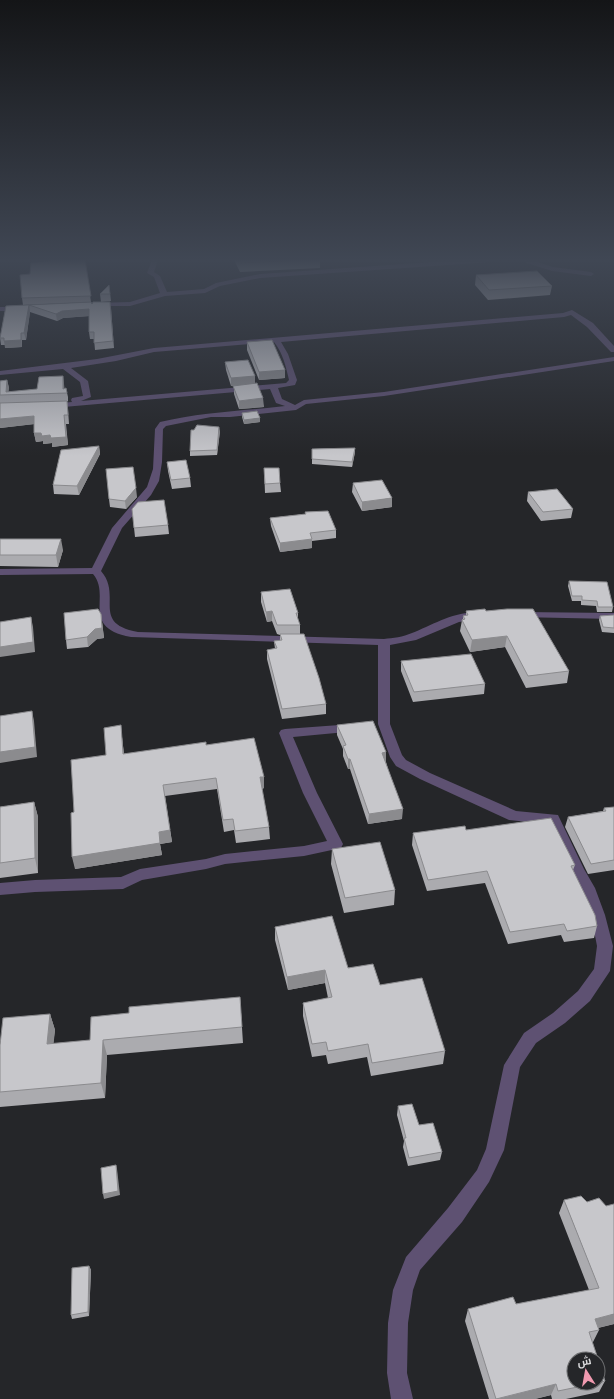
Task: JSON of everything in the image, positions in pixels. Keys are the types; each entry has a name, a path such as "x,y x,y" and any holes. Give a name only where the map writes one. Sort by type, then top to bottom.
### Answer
{"street":[{"path":"0,373 130,356 154,350 447,325"},
{"path":"589,325 614,350"},
{"path":"64,365 84,381 87,397 43,406 273,387 287,385 292,383 293,380 288,360 282,346 276,340"},
{"path":"96,571 109,541 121,522 130,510 149,492 154,482 158,468 159,429 163,424 211,415 230,415 296,408 304,402 384,394 614,359"},
{"path":"273,387 279,401 296,408"},
{"path":"0,572 96,571 101,575 105,589 104,616 120,631 138,635 384,642 403,640 421,634 452,619 464,616 492,615"},
{"path":"507,615 614,616"},
{"path":"384,642 374,725 396,757 401,763 425,776 514,816 553,819 578,872 588,888 598,916 604,946 602,971 584,996 559,1018 530,1038 512,1064 495,1150 483,1176 455,1215 413,1264 403,1290 398,1323 397,1373 402,1399"},
{"path":"0,889 36,886 100,885 123,883 140,875 206,864 225,859 304,851 336,844 310,793 285,733 344,729 374,725"}],"building":[{"path":"2,325 25,325 24,333 21,333 21,340 4,341 4,338 0,338"},
{"path":"89,325 112,325 113,341 94,343 94,332 89,332"},
{"path":"272,340 285,370 259,372 247,342"},
{"path":"248,360 255,376 231,378 225,362"},
{"path":"63,376 63,389 66,388 67,393 0,395 0,381 7,380 6,392 37,389 39,377"},
{"path":"257,383 263,398 239,401 233,386"},
{"path":"67,401 68,415 64,415 66,437 51,438 50,435 42,436 41,433 34,433 34,416 0,419 0,403"},
{"path":"257,411 260,418 244,420 242,413"},
{"path":"197,425 219,427 217,450 190,451 191,430 194,430"},
{"path":"99,446 77,486 53,485 61,450"},
{"path":"355,448 352,462 312,459 312,449"},
{"path":"186,460 190,478 171,480 167,462"},
{"path":"133,467 136,488 125,501 109,499 106,469"},
{"path":"264,468 279,468 280,483 265,484"},
{"path":"382,480 392,498 362,502 353,483"},
{"path":"557,489 573,509 543,512 528,492"},
{"path":"164,500 168,525 134,528 132,509 138,502"},
{"path":"328,511 336,530 310,533 312,539 280,543 270,518 306,514 305,512"},
{"path":"0,539 61,539 56,555 0,555"},
{"path":"569,581 607,582 613,607 598,607 597,601 582,600 582,596 572,596"},
{"path":"290,589 298,613 296,613 300,625 277,625 272,611 266,612 261,592"},
{"path":"98,609 101,614 102,628 95,629 87,637 66,640 64,613"},
{"path":"485,609 486,611 533,609 569,671 528,676 507,636 472,640 462,620 465,619 463,616 468,615 466,611"},
{"path":"614,615 614,628 603,627 600,616"},
{"path":"31,617 33,642 0,647 0,622"},
{"path":"280,634 304,634 326,704 282,709 267,650 277,648 274,641 282,640"},
{"path":"471,654 485,684 414,692 401,661"},
{"path":"32,711 35,747 0,752 0,716"},
{"path":"373,721 386,752 382,753 403,809 369,814 350,759 348,759 343,746 346,745 337,725"},
{"path":"121,725 123,754 206,742 206,745 254,738 264,777 260,777 269,827 235,831 233,819 223,820 216,778 163,785 170,830 159,832 160,843 72,857 71,813 74,812 71,760 106,755 104,728"},
{"path":"34,802 35,858 0,863 0,807"},
{"path":"614,807 614,860 591,864 568,817 606,811 604,808"},
{"path":"551,818 575,865 571,866 595,915 597,926 567,931 564,924 510,932 487,871 428,880 413,833 465,826 466,830"},
{"path":"380,842 395,890 345,898 332,849"},
{"path":"332,916 348,968 373,964 380,985 422,978 445,1051 372,1063 368,1044 328,1051 326,1042 312,1044 303,1003 332,997 325,970 287,977 275,927"},
{"path":"240,997 242,1027 103,1040 101,1083 0,1092 0,1045 3,1018 50,1014 47,1044 90,1040 91,1017 129,1013 129,1007"},
{"path":"412,1104 419,1125 433,1123 442,1152 409,1158 404,1138 406,1138 398,1106"},
{"path":"116,1165 118,1191 103,1194 101,1168"},
{"path":"581,1196 587,1202 599,1198 606,1206 614,1204 614,1314 595,1319 599,1330 589,1332 595,1351 566,1351 566,1389 558,1391 556,1384 496,1399 468,1309 513,1297 516,1304 599,1288 564,1200"},
{"path":"89,1266 88,1312 71,1315 72,1268"}]}
